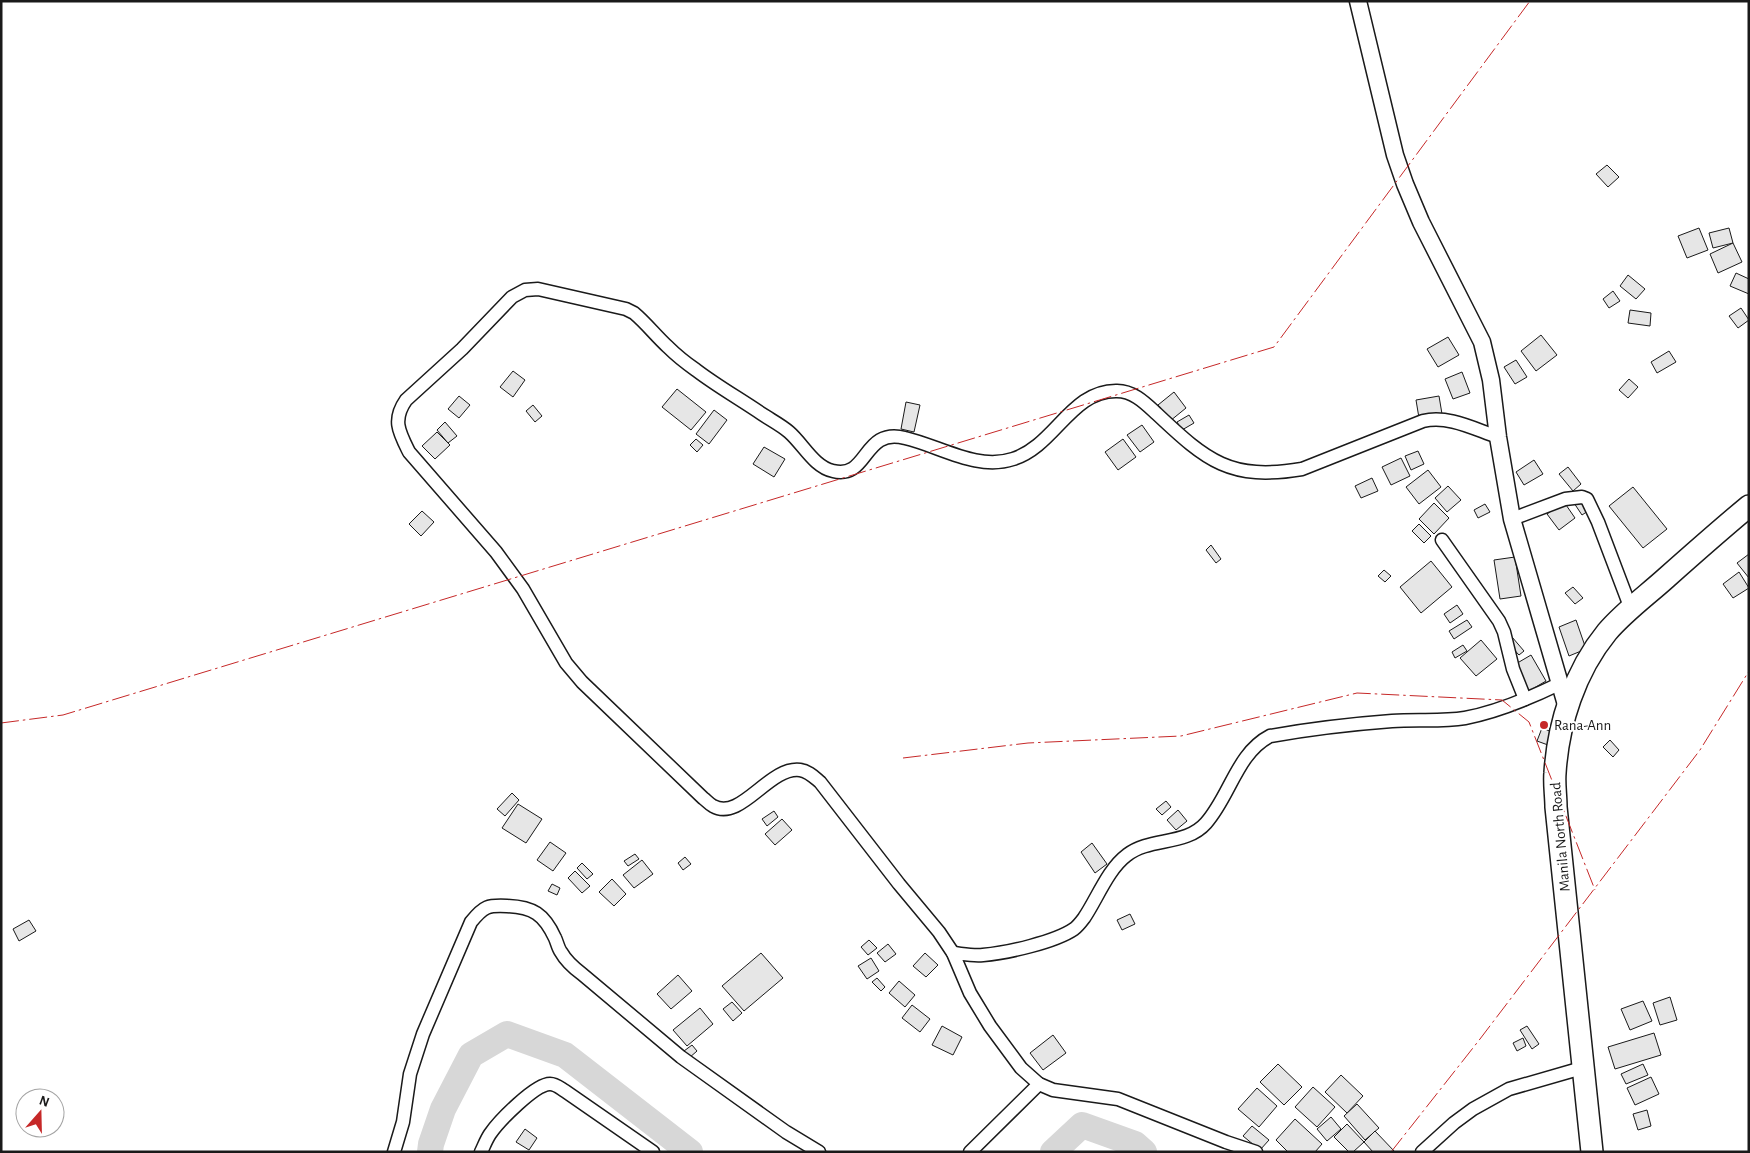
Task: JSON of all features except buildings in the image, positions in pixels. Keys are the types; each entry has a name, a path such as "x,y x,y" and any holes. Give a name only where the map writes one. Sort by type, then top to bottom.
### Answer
{"highway":[{"name":"Manila North Road","path":"1592,1152 1556,807 1555,773 1567,708 1590,656 1607,632 1749,506"}],"street":[{"path":"1358,1 1395,155 1405,184 1482,342 1491,380 1498,437 1512,519 1567,708"},
{"path":"1256,1152 1118,1099 1052,1090 1039,1084 1021,1068 990,1026 970,993 953,953 939,932 899,884 820,782 810,774 800,770 778,775 740,803 730,808 714,806 704,798 582,682 566,663 523,590 496,552 409,452 399,434 397,421 400,410 406,400 462,349 504,304 519,292 538,289 626,309 634,313 682,360 788,431 822,467 834,472 846,472 856,468 872,446 881,438 891,436 905,438 977,461 998,463 1014,459 1032,450 1049,437 1072,410 1086,399 1102,392 1118,390 1141,399 1189,444 1209,459 1248,472 1281,473 1302,469 1432,419 1443,418 1498,437"},
{"path":"1512,519 1565,499 1582,497 1586,500 1598,522 1631,609"},
{"path":"1442,540 1499,621 1504,632 1513,669 1525,699"},
{"path":"953,953 982,955 999,952 1043,942 1076,928 1116,866 1127,855 1145,846 1185,837 1197,832 1206,823 1247,755 1258,742 1270,736 1394,721 1465,718 1525,699 1559,684"},
{"path":"394,1152 403,1122 410,1074 423,1034 471,922 480,911 489,906 520,906 533,910 549,925 566,960 681,1057 786,1132 819,1152"},
{"path":"1422,1152 1454,1123 1473,1109 1509,1089 1582,1068"},
{"path":"480,1152 506,1114 533,1092 548,1084 554,1084 653,1152"},
{"path":"970,1152 1039,1084"}],"waterway":[{"path":"430,1152 443,1109 471,1055 507,1034 565,1055 690,1152"},
{"path":"1053,1152 1082,1125 1135,1144 1144,1152"}],"power":[{"path":"1,723 63,715 1274,347 1530,1"},
{"path":"1391,1152 1480,1039 1700,750 1749,671"},
{"path":"903,758 1028,743 1181,736 1357,693 1502,700 1529,722 1595,890"}],"place":[{"name":"Rana-Ann","path":"1544,725"}]}
